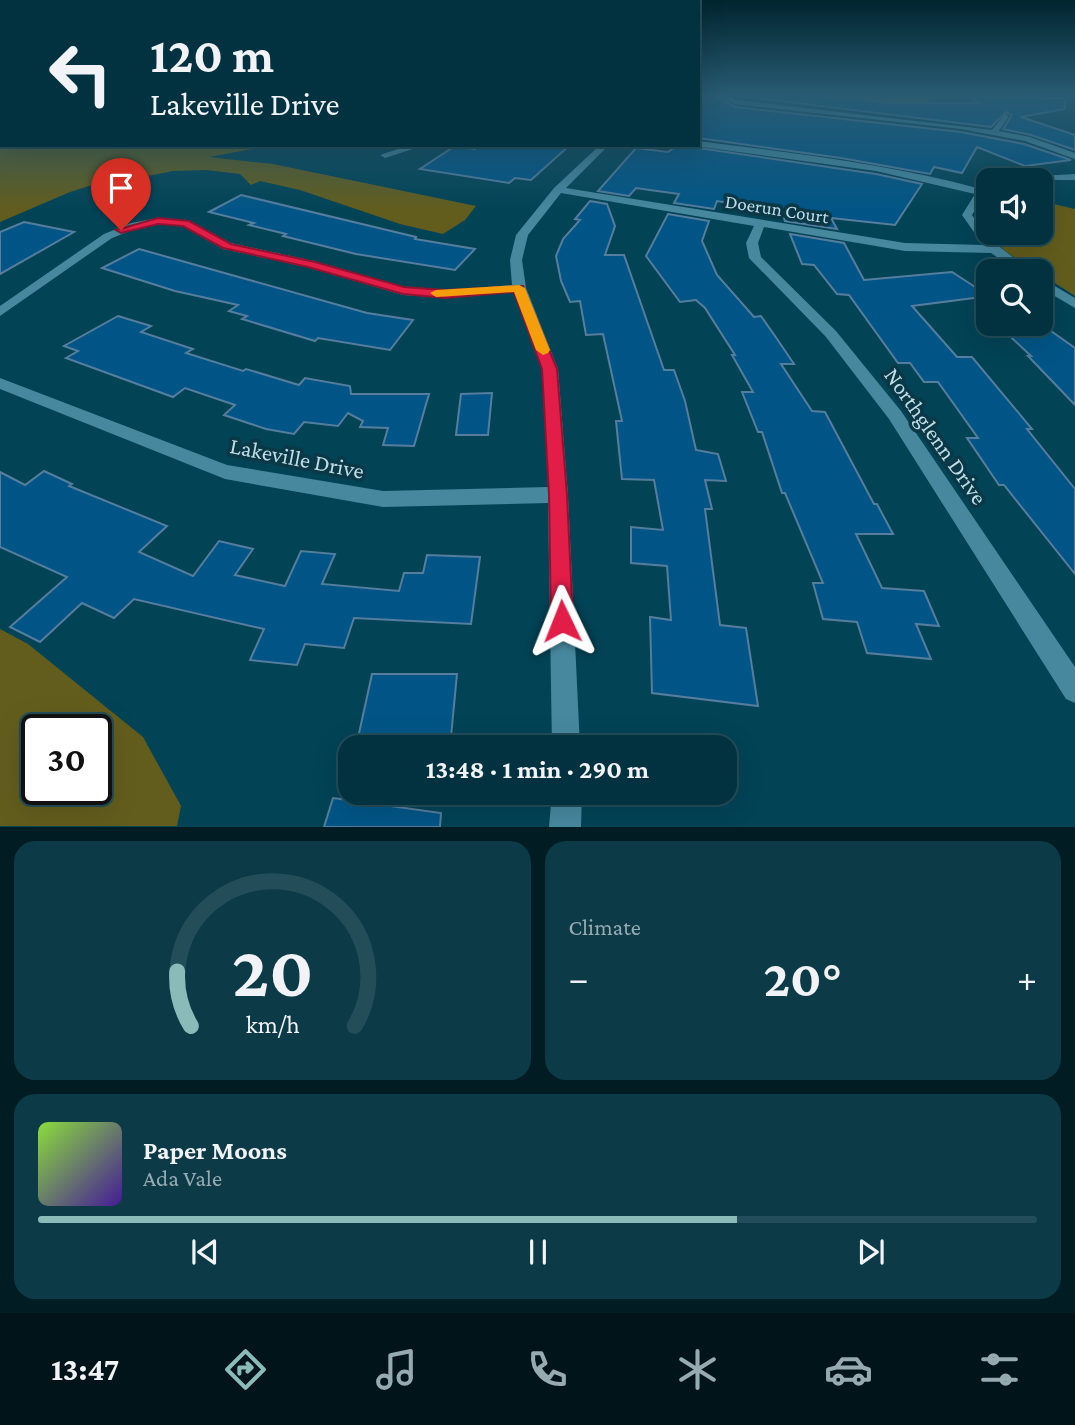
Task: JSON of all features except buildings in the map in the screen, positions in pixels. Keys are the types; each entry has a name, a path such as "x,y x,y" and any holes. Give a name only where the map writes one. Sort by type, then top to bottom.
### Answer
{"street":[{"path":"1001,134 1056,148 1075,156"},
{"path":"700,144 882,168 976,189"},
{"path":"385,155 414,147"},
{"path":"566,735 558,495 550,369 519,288 516,260 522,235 558,190 604,147"},
{"path":"1053,178 1075,177"},
{"name":"Doerun Court","path":"558,190 905,247 992,249"},
{"path":"976,203 967,215 976,233"},
{"path":"0,312 108,236 135,225 158,221 185,223 227,246 310,264 403,291 445,294 519,288"},
{"name":"Northglenn Drive","path":"760,224 752,243 755,258 831,334 895,415 1075,690"},
{"path":"988,245 1007,259"},
{"path":"1053,290 1075,304"},
{"name":"Lakeville Drive","path":"0,383 225,472 383,499 558,495"},
{"path":"565,827 566,805"}],"shaded area":[{"path":"0,147 262,147 209,157 273,164 476,206 465,220 443,234 400,224 300,190 260,181 251,185 240,174 206,170 173,171 133,179 121,176 70,192 0,222"},
{"path":"1053,204 1075,209 1075,296 1053,282 1053,259 1017,259 999,245 1053,245"},
{"path":"0,629 28,644 143,737 181,806 177,826 0,826"}],"slow traffic":[{"path":"436,293 519,288 543,350"}],"route":[{"path":"121,230 158,221 185,223 227,246 310,264 403,291 445,294 519,288 550,369 562,621"}]}
